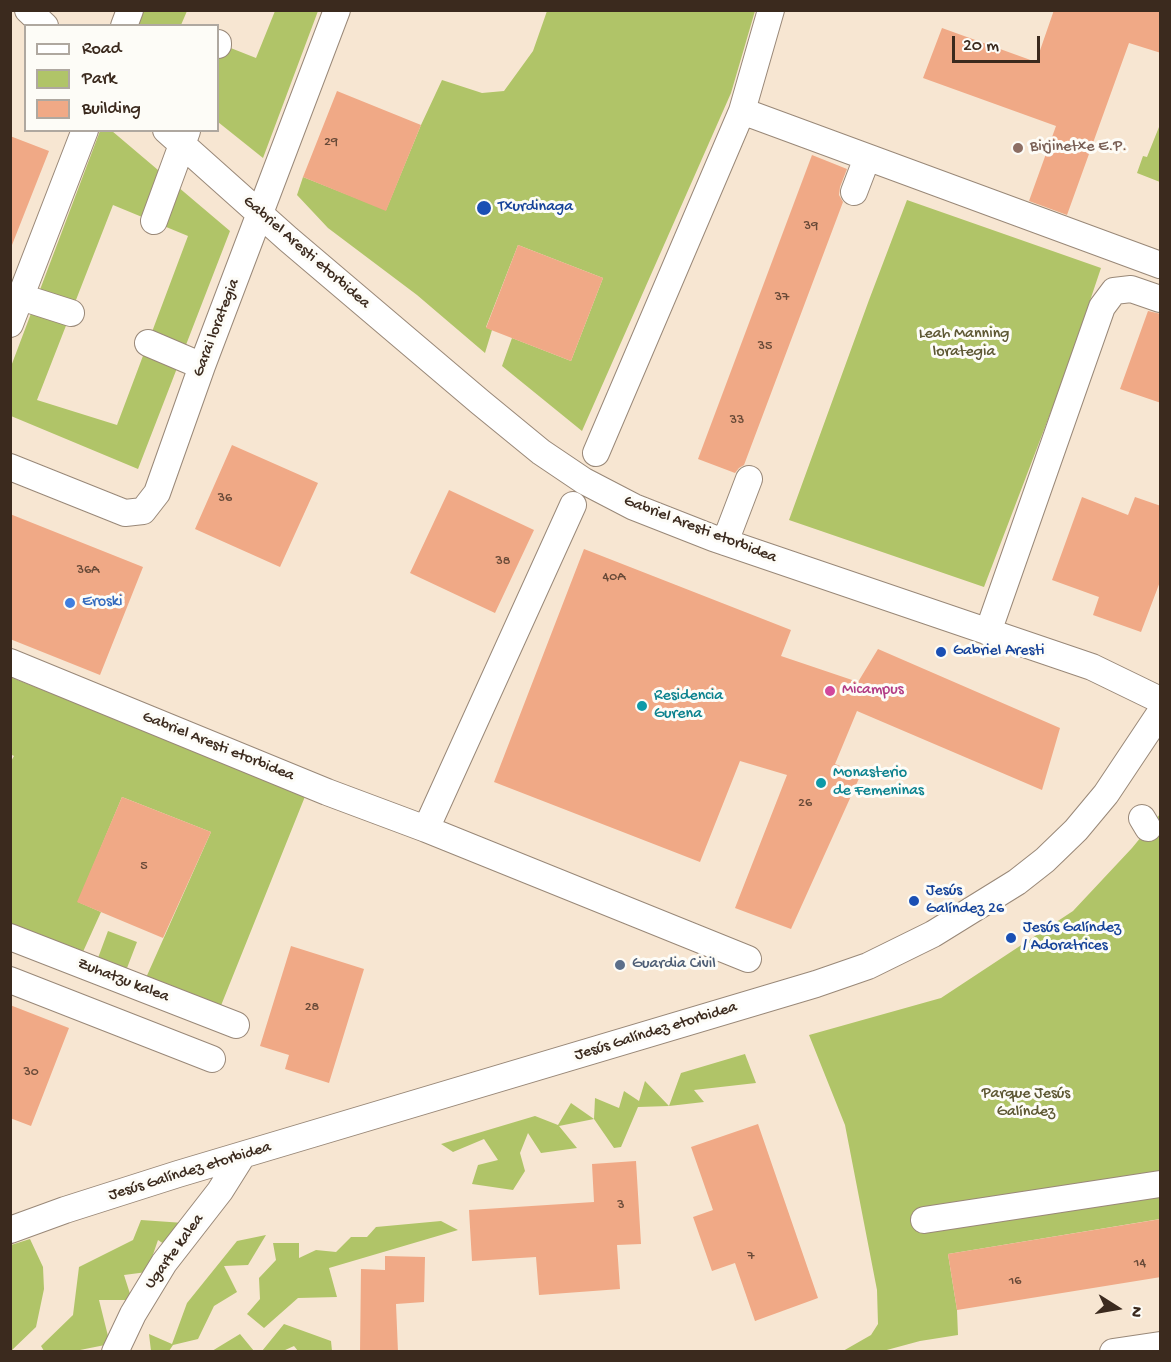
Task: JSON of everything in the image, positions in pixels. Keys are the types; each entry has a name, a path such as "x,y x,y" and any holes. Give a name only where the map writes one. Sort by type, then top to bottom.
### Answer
{"street":[{"path":"28,10 43,24"},
{"name":"Garai lorategia","path":"10,467 125,513 143,511 157,494 202,366 337,10"},
{"path":"596,453 742,111 771,10"},
{"path":"742,111 1161,265"},
{"path":"10,324 84,132"},
{"path":"154,221 179,135"},
{"name":"Gabriel Aresti etorbidea","path":"179,135 288,239 541,452 584,481 633,507 725,542 1092,668 1161,699"},
{"path":"854,192 867,158"},
{"path":"988,632 1102,307 1114,291 1131,289 1161,299"},
{"path":"21,297 71,313"},
{"path":"148,343 202,366"},
{"path":"725,542 749,479"},
{"path":"426,830 573,505"},
{"name":"Gabriel Aresti etorbidea","path":"10,662 327,792 748,959"},
{"name":"Jesús Galíndez etorbidea","path":"10,1230 178,1174 816,984 877,962 974,910 1017,882 1045,860 1076,830 1106,794 1161,713"},
{"name":"Zuhatzu kalea","path":"10,937 236,1025"},
{"path":"10,980 212,1059"},
{"name":"Ugarte kalea","path":"115,1352 133,1314 164,1263 220,1191 242,1156"},
{"path":"924,1220 1161,1184"},
{"name":"Jesús Galíndez etorbidea","path":"10,1224 65,1210"},
{"path":"1113,1352 1161,1345"}],"green space":[{"path":"141,11 187,11 181,24 136,24"},
{"path":"275,11 318,11 263,158 219,123 219,43 256,58"},
{"path":"547,11 755,11 731,93 582,431 502,366 512,338 571,361 603,278 518,245 486,327 492,330 485,353 417,295 328,228 297,195 303,177 386,210 442,80 482,93 504,91 533,51"},
{"path":"1159,127 1160,182 1137,173 1143,156 1147,157"},
{"path":"100,132 113,132 230,231 138,469 11,416 10,369","holes":["113,205 188,236 117,425 37,400"]},
{"name":"Leah Manning lorategia","path":"907,200 1101,268 1066,372 984,587 789,520"},
{"path":"10,677 306,794 220,1008 145,980 211,832 122,797 78,902 101,912 82,954 11,926 10,763 14,756 10,754"},
{"name":"Parque Jesús Galíndez","path":"1160,814 1160,1219 948,1254 957,1310 958,1335 920,1341 883,1351 843,1351 871,1335 878,1324 877,1290 845,1125 809,1035 941,998 1073,911 1132,848"},
{"path":"108,931 137,942 127,968 98,958"},
{"path":"745,1054 756,1083 694,1090 704,1102 669,1106 681,1073"},
{"path":"645,1081 669,1106 638,1107 621,1147 614,1148 594,1119 595,1098 619,1108 624,1091 639,1101"},
{"path":"571,1103 594,1119 559,1126 577,1148 541,1153 528,1133 520,1153 525,1171 513,1190 472,1184 478,1165 498,1160 484,1139 453,1152 441,1144 535,1116 558,1125"},
{"path":"141,1220 184,1223 167,1246 158,1240 147,1272 124,1275 132,1300 99,1300 110,1344 70,1352 44,1351 41,1346 73,1315 79,1267 133,1240"},
{"path":"441,1221 458,1230 329,1268 337,1297 298,1298 264,1328 247,1314 260,1299 259,1278 276,1260 273,1243 299,1243 299,1258 316,1250 336,1252 351,1237 367,1237 376,1227"},
{"path":"266,1235 248,1265 224,1266 237,1292 214,1306 198,1339 173,1345 169,1351 151,1351 149,1334 172,1344 187,1303 237,1241"},
{"path":"30,1239 43,1267 44,1289 36,1327 11,1351 11,1245"},
{"path":"284,1324 331,1341 332,1351 298,1351 294,1346 283,1351 262,1351"},
{"path":"240,1334 254,1351 212,1351"}],"building":[{"path":"1054,10 1161,10 1161,53 1129,43 1067,215 1029,201 1056,126 923,78 942,28 1036,62"},
{"path":"337,91 421,125 386,211 303,177"},
{"path":"10,136 49,151 12,245 10,244"},
{"path":"812,155 847,169 839,195 843,202 744,465 735,473 698,459"},
{"path":"518,245 603,278 571,361 486,328"},
{"path":"1148,311 1161,314 1161,403 1120,389"},
{"path":"232,445 318,483 280,567 195,529"},
{"path":"449,490 534,530 495,613 410,573"},
{"path":"1082,497 1128,515 1135,497 1161,506 1161,579 1141,632 1093,615 1099,597 1052,580"},
{"name":"Eroski","path":"10,514 143,567 100,675 10,639"},
{"name":"Residencia Gurena","path":"584,549 791,630 781,656 858,682 878,649 1060,728 1042,790 857,711 835,764 861,774 791,929 735,908 787,775 740,761 700,862 494,782"},
{"path":"122,797 211,832 163,938 77,902"},
{"path":"291,946 364,969 329,1083 285,1069 289,1055 260,1046"},
{"path":"10,1005 69,1028 31,1126 10,1118"},
{"path":"758,1124 818,1298 755,1321 735,1263 712,1271 693,1217 713,1210 691,1147"},
{"path":"636,1161 641,1244 617,1245 620,1289 539,1295 536,1257 472,1261 469,1210 594,1202 592,1164"},
{"path":"1161,1219 1161,1277 957,1310 948,1254"},
{"path":"385,1256 425,1257 424,1302 396,1304 398,1352 360,1352 361,1269 385,1270"}],"place":[{"name":"Birjinetxe E.P.","path":"1018,148"},
{"name":"Txurdinaga","path":"484,208"},
{"name":"Eroski","path":"70,603"},
{"name":"Gabriel Aresti","path":"941,652"},
{"name":"Micampus","path":"830,691"},
{"name":"Residencia Gurena","path":"642,706"},
{"name":"Monasterio de Femeninas","path":"821,783"},
{"name":"Jesús Galíndez 26","path":"914,901"},
{"name":"Jesús Galíndez / Adoratrices","path":"1011,938"},
{"name":"Guardia Civil","path":"620,965"}]}
